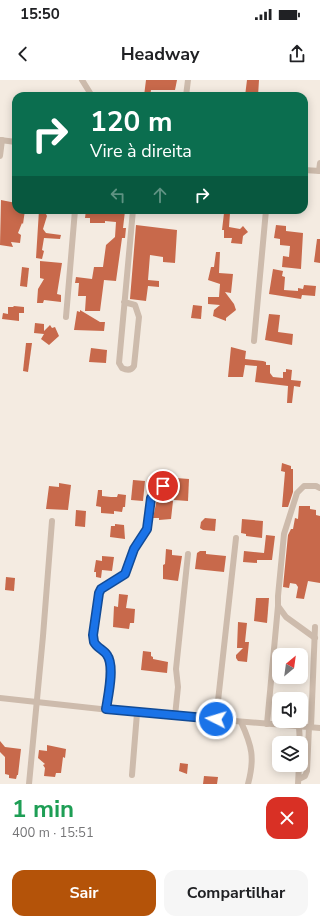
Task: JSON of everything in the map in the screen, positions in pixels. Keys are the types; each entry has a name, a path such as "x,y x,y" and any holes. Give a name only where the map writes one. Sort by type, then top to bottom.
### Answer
{"street":[{"path":"82,80 90,92"},
{"path":"186,92 188,80"},
{"path":"0,156 1,140 12,141"},
{"path":"308,170 320,171 320,163"},
{"path":"66,317 75,214"},
{"path":"124,302 135,305 139,317 134,366 131,369 126,370 122,368 119,363 124,302 133,214"},
{"path":"254,341 266,214"},
{"path":"106,709 110,663 106,653 96,646 94,642 97,601 101,589 125,574 134,549 147,529 151,498 163,486"},
{"path":"267,724 284,534 297,493 304,486 316,486 320,488"},
{"path":"29,784 52,521"},
{"path":"216,719 236,538"},
{"path":"175,716 178,687 177,662 188,554"},
{"path":"278,606 293,623 315,638"},
{"path":"299,782 305,776 307,771 315,627"},
{"path":"0,698 137,713 272,724"},
{"path":"132,775 137,713"},
{"path":"241,722 253,754 248,784"},
{"path":"310,727 320,728"}],"building":[{"path":"146,80 177,80 175,90 151,90 151,92 144,92"},
{"path":"247,80 259,80 258,92 246,92"},
{"path":"1,200 12,202 12,214 24,214 23,224 22,223 18,233 21,235 20,243 11,242 13,247 0,245"},
{"path":"39,214 46,214 47,216 43,229 46,233 61,235 60,239 44,238 42,250 44,251 42,259 36,258"},
{"path":"86,214 125,214 123,228 126,228 125,238 122,238 116,281 104,280 100,311 85,311 86,296 78,296 79,283 75,283 76,277 92,279 94,267 103,267 106,245 115,237 116,222 105,221 105,223 90,223 90,218 85,218"},
{"path":"224,214 230,214 229,227 240,229 243,226 248,232 243,236 242,244 231,243 232,238 224,238 224,230 222,230"},
{"path":"136,225 177,230 175,263 163,262 163,257 150,255 148,280 159,281 159,287 148,286 146,301 130,299"},
{"path":"276,225 286,226 286,231 303,233 301,269 282,267 283,256 289,257 290,246 280,245 280,239 274,238"},
{"path":"317,239 320,239 320,263 314,262"},
{"path":"216,252 220,252 219,273 233,274 231,293 225,292 234,304 236,310 226,318 226,321 213,316 214,310 220,305 208,304 208,297 219,297 220,284 208,280 211,267 214,267"},
{"path":"40,261 62,263 57,294 61,295 61,302 44,300 43,303 37,303 38,289 44,279 40,278"},
{"path":"22,267 29,268 27,287 20,286"},
{"path":"273,269 283,271 282,276 285,277 284,290 298,291 298,288 303,289 304,285 316,286 315,296 302,295 301,299 269,294"},
{"path":"193,305 202,306 201,319 191,318"},
{"path":"8,307 24,307 24,313 19,313 19,321 2,319 3,313 8,314"},
{"path":"80,310 100,322 105,322 104,331 74,330 77,311 80,312"},
{"path":"269,314 280,315 278,332 293,334 292,345 265,340"},
{"path":"35,323 44,324 44,331 50,325 52,328 55,327 59,336 49,345 41,339 44,334 34,333"},
{"path":"26,343 32,343 28,372 23,371"},
{"path":"231,347 246,351 245,359 266,362 266,365 270,365 270,373 273,377 283,378 283,372 286,372 286,369 292,370 291,380 301,381 300,387 294,386 292,403 287,403 288,386 255,382 257,366 245,365 243,377 228,377"},
{"path":"91,348 107,350 106,363 89,362"},
{"path":"282,463 291,466 291,469 293,469 293,492 288,507 282,507 285,472 281,471"},
{"path":"176,478 189,479 188,501 174,500"},
{"path":"133,480 145,481 143,501 131,500"},
{"path":"59,483 71,485 68,510 46,509 49,486 59,487"},
{"path":"98,490 102,490 102,496 117,497 118,494 126,495 125,507 123,507 122,512 114,511 114,514 101,513 101,507 96,506"},
{"path":"157,499 173,501 171,519 159,520 159,518 153,518"},
{"path":"299,506 310,506 310,509 316,510 316,515 320,516 320,583 308,581 304,599 296,598 298,587 296,584 290,583 289,588 283,587 288,535 291,529 293,529 295,518 298,519"},
{"path":"76,510 86,511 85,527 75,526"},
{"path":"205,518 216,519 215,531 203,530 200,528 201,522"},
{"path":"242,519 263,521 262,538 246,536 246,534 241,533"},
{"path":"115,524 124,525 125,539 110,537 111,526 115,526"},
{"path":"266,535 275,536 272,560 257,560 257,563 243,562 244,551 264,553"},
{"path":"166,549 172,550 172,555 182,556 178,581 163,579 163,565 165,564"},
{"path":"200,551 206,551 206,554 226,556 224,572 195,569 197,553"},
{"path":"102,556 114,557 112,571 102,570 101,578 96,577 96,572 94,572 96,560 102,561"},
{"path":"6,577 15,578 14,591 5,590"},
{"path":"119,594 128,595 126,608 135,609 134,623 130,623 129,629 113,627 114,606 118,607"},
{"path":"256,598 269,598 267,623 254,621"},
{"path":"238,622 247,623 245,642 249,642 247,662 238,661 236,658 236,655 243,648 237,648"},
{"path":"143,651 151,652 153,659 168,662 167,673 141,670"},
{"path":"0,741 5,747 21,749 18,775 16,779 9,778 9,775 5,774 5,757 0,752"},
{"path":"47,745 66,749 65,758 63,757 61,773 56,773 55,777 44,776 45,768 43,765 45,764 38,758 39,750 47,751"},
{"path":"180,763 188,764 187,774 179,771"},
{"path":"204,776 218,777 217,784 203,784"}],"route":[{"path":"163,486 157,490 151,498 149,523 145,533 134,549 128,569 125,574 101,589 99,593 93,635 96,646 106,653 110,663 106,709 216,719"}]}
